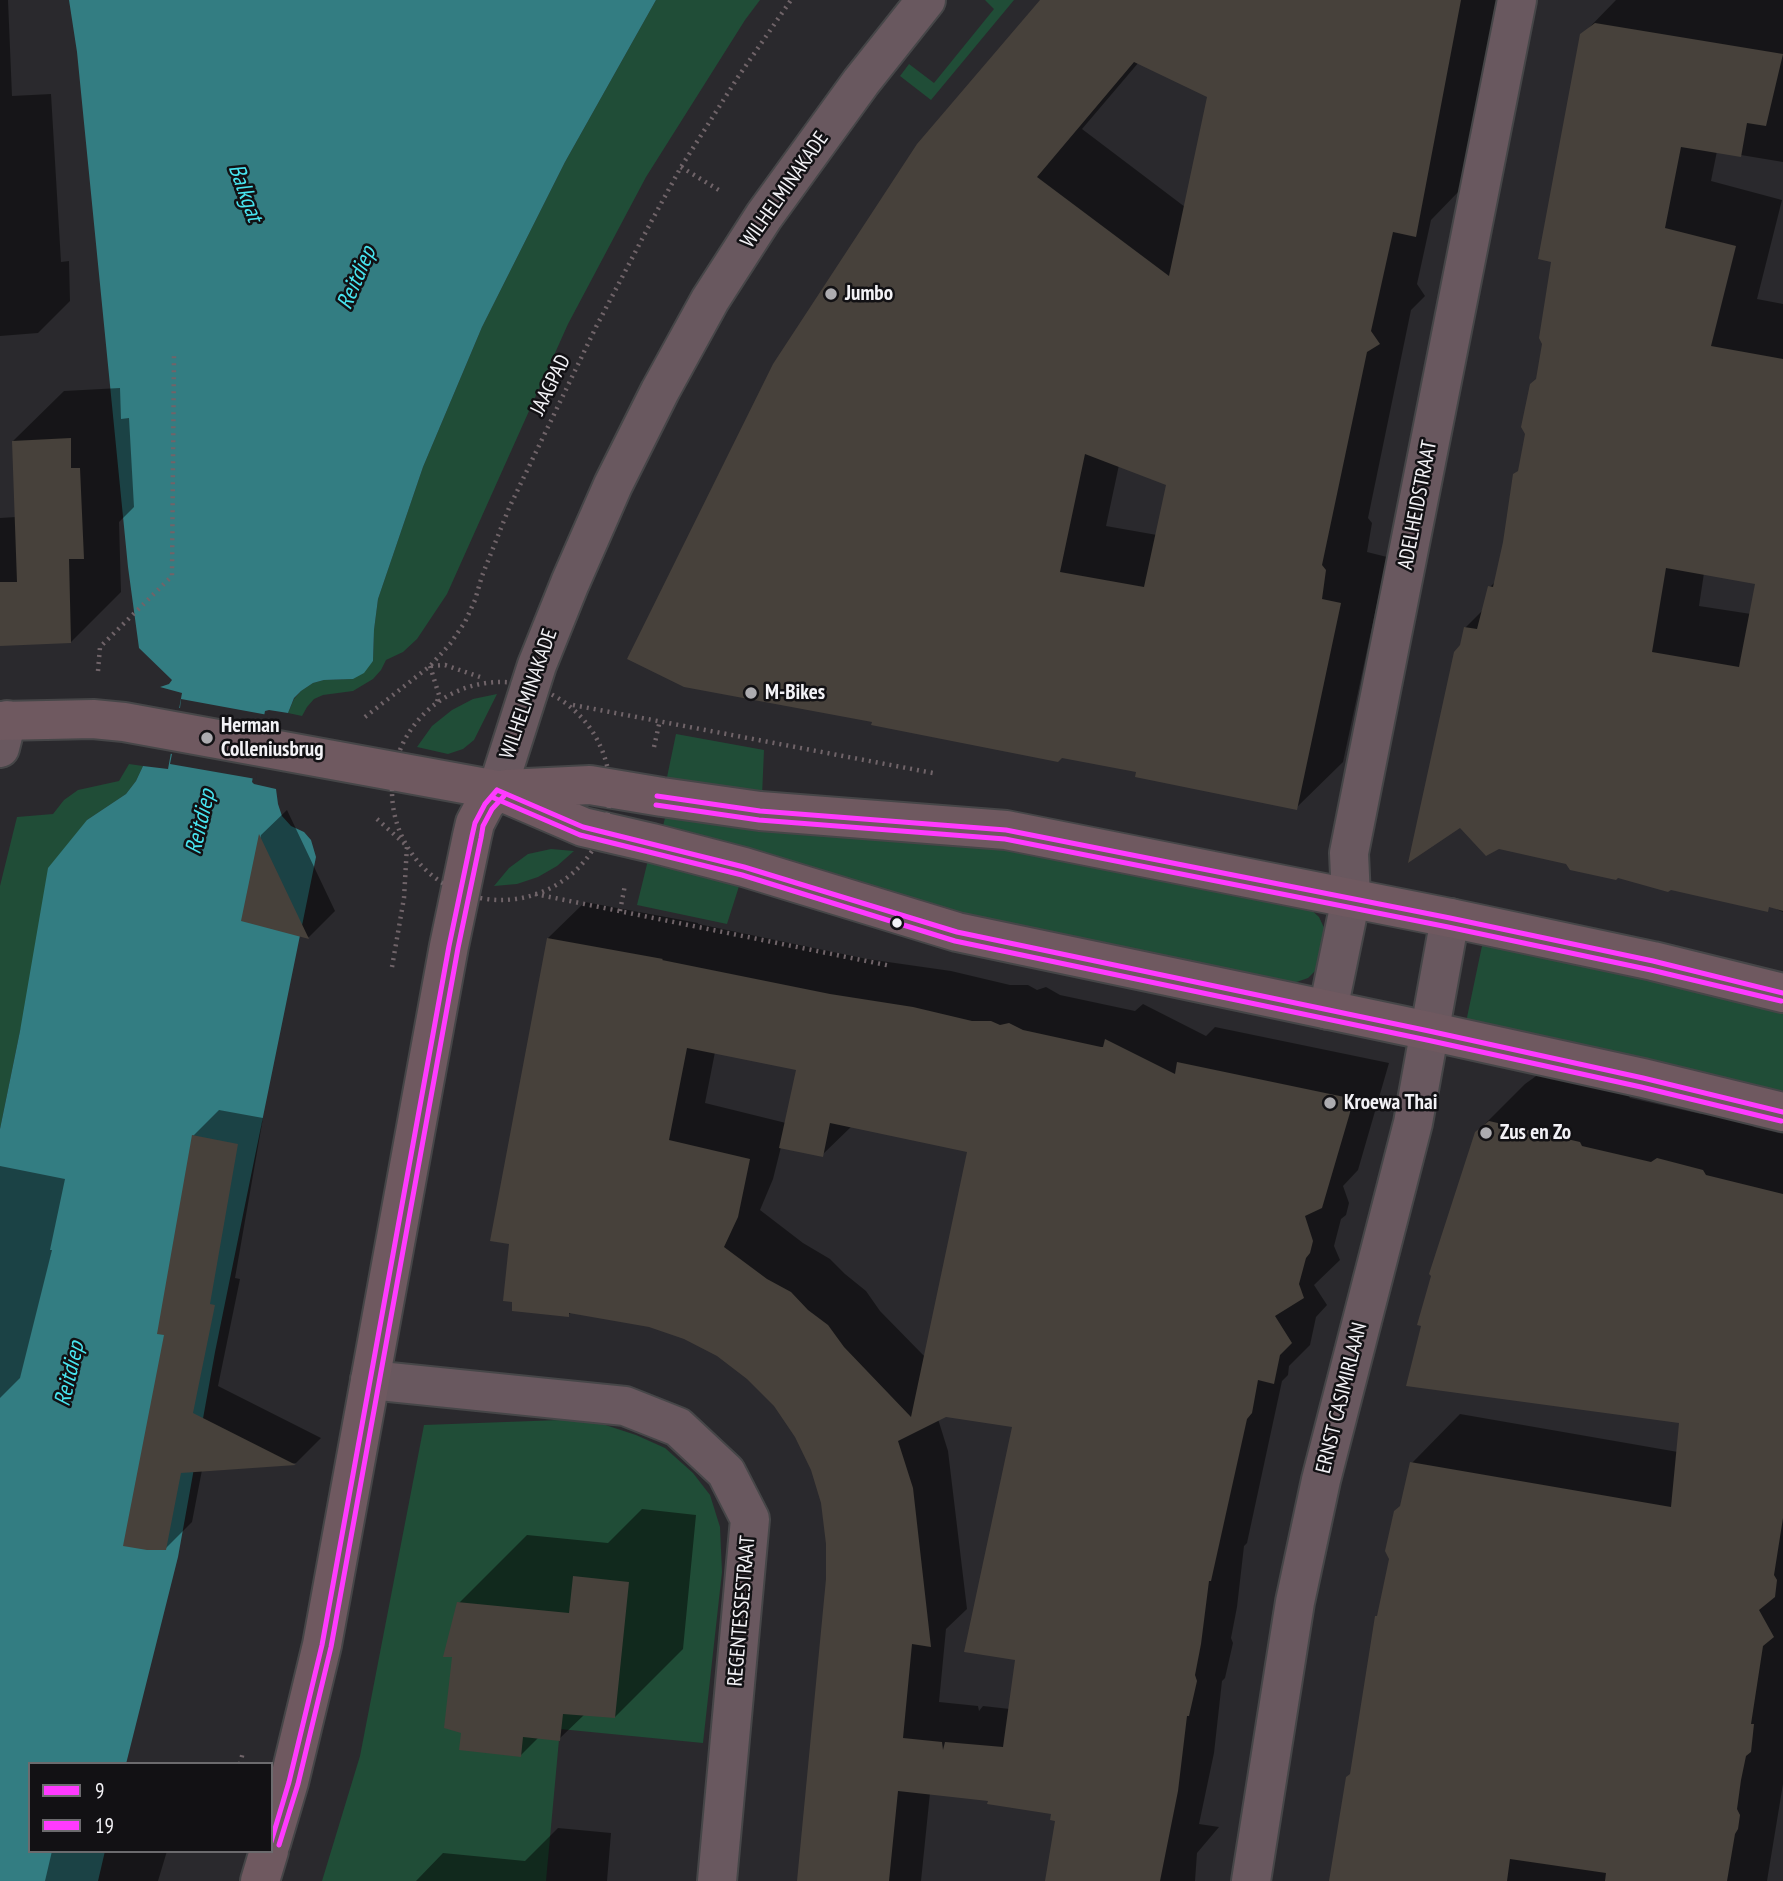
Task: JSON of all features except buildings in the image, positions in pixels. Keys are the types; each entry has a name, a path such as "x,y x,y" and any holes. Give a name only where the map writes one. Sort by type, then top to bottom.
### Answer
{"street":[{"name":"WILHELMINAKADE","path":"273,1836 322,1645 449,946 472,836 481,812 497,790 546,641 613,485 660,391 710,300 764,216 861,82 926,0"},
{"name":"ADELHEIDSTRAAT","path":"1328,1010 1351,898 1349,853 1517,0"},
{"path":"2,730 93,719 124,722 497,790 583,827 744,867 957,932 1429,1031 1783,1112"},
{"path":"497,790 590,785 761,811 1006,830 1450,918 1653,961 1783,993"},
{"name":"ERNST CASIMIRLAAN","path":"1251,1881 1295,1602 1324,1467 1413,1123 1450,918"},
{"name":"REGENTESSESTRAAT","path":"370,1380 625,1406 678,1427 726,1472 750,1519 717,1881"},
{"path":"260,1881 268,1853"}],"path":[{"name":"JAAGPAD","path":"307,755 430,666 465,622 509,508 596,327 681,167 791,0"},
{"path":"100,647 172,576 174,355"},
{"path":"445,665 494,681 464,688 437,703 439,695 430,666 445,665"}],"green space":[{"path":"656,0 760,0 646,177 568,324 447,594 417,639 403,652 386,660 373,679 353,691 323,695 314,699 302,716 288,713 294,699 313,683 353,679 373,661 378,599 423,467 482,327 565,162"},
{"path":"985,0 1014,0 931,100 900,76 909,64 934,83 994,9"},
{"path":"497,694 474,740 463,749 448,754 417,747 432,726 452,710 473,699"},
{"path":"676,734 764,750 762,796 666,782"},
{"path":"129,764 143,766 136,781 126,794 87,820 20,1031 0,1129 0,886 17,817 53,814 64,800 78,790 119,781"},
{"path":"666,814 969,840 1307,906 1319,917 1326,932 1321,965 1308,978 1291,984 961,918 663,826"},
{"path":"551,849 574,851 557,866 538,877 517,884 494,886 509,868 528,854"},
{"path":"648,860 741,880 727,924 637,905"},
{"path":"1483,941 1783,1010 1783,1098 1465,1027"},
{"path":"587,1419 665,1448 693,1473 710,1495 720,1527 722,1572 703,1743 560,1729 546,1881 322,1881 360,1756 424,1425"}],"water":[{"path":"69,0 656,0 565,162 482,327 423,467 378,599 373,661 364,673 353,679 313,683 294,698 288,713 265,711 252,782 276,789 282,816 311,840 316,857 215,1352 178,1557 127,1762 28,1762 28,1853 105,1853 98,1881 0,1881 0,1129 48,868 87,820 126,794 143,766 168,769 182,693 160,687 172,680 139,648 128,567 77,52"}],"pier":[{"name":"Herman Colleniusbrug","path":"181,699 268,715 256,779 170,764 172,754 168,753 176,708 180,708"}],"transit line":[{"name":"9","path":"497,790 583,827 744,867 957,932 1429,1031 1783,1112"},
{"name":"9","path":"273,1835 289,1782 322,1645 449,946 472,836 475,823 485,804 497,790"},
{"name":"19","path":"279,1845 298,1784 331,1647 458,948 483,826 492,809 504,796"},
{"name":"9","path":"657,796 760,811 1006,830 1450,918 1653,961 1783,993"},
{"name":"19","path":"494,798 580,835 742,875 955,941 1427,1040 1781,1121"},
{"name":"19","path":"656,805 759,820 1005,839 1448,927 1781,1001"}],"place":[{"name":"Jumbo","path":"831,294"},
{"name":"M-Bikes","path":"751,693"},
{"name":"Herman Colleniusbrug","path":"207,738"},
{"name":"Kroewa Thai","path":"1330,1103"},
{"name":"Zus en Zo","path":"1486,1133"}],"water label":[{"name":"Balkgat","path":"245,193"},
{"name":"Reitdiep","path":"357,278"},
{"name":"Reitdiep","path":"201,822"},
{"name":"Reitdiep","path":"70,1374"}]}
